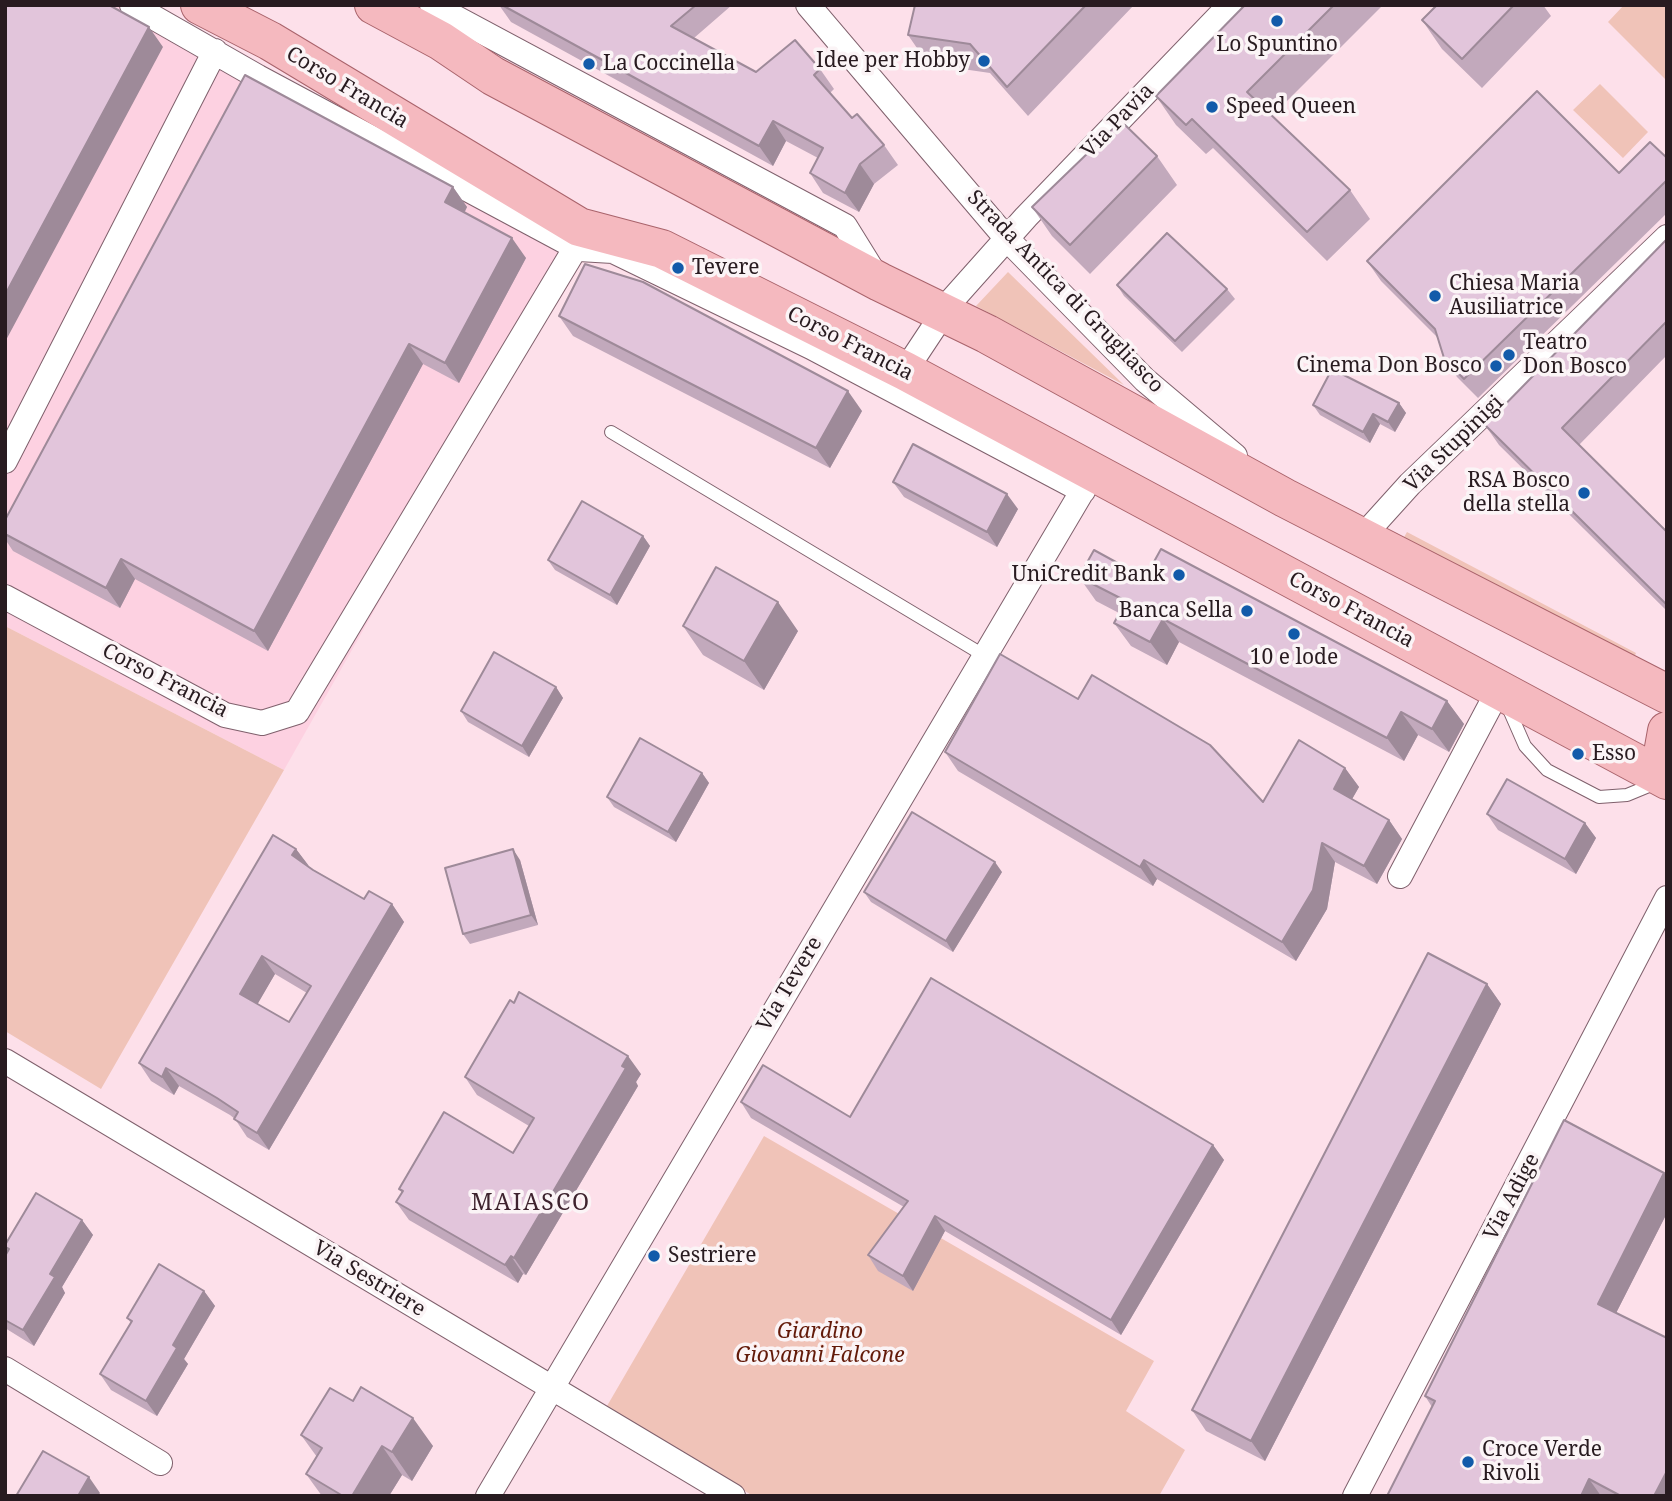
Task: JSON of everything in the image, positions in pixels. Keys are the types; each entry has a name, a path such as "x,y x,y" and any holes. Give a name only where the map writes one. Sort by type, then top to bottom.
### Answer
{"main road":[{"name":"Corso Francia","path":"200,5 270,41 579,227 662,249 905,371 1088,482 1499,689 1667,780"},
{"path":"374,5 441,41 493,76 880,282 941,313 1136,395 1284,498 1363,536 1667,694"},
{"path":"1667,732 1662,759 1667,780"}],"street":[{"name":"Corso Francia","path":"132,5 258,77 576,247 613,251 1088,482"},
{"path":"432,5 845,226 880,282"},
{"name":"Strada Antica di Grugliasco","path":"808,5 1136,395"},
{"name":"Via Pavia","path":"905,371 941,313 1007,239 1230,5"},
{"path":"5,461 215,51"},
{"name":"Via Stupinigi","path":"1363,536 1410,484 1667,237"},
{"name":"Corso Francia","path":"5,597 225,715 262,723 297,712 576,247"},
{"name":"Via Tevere","path":"488,1496 1088,482"},
{"path":"1400,876 1499,689"},
{"name":"Via Adige","path":"1355,1496 1667,898"},
{"name":"Via Sestriere","path":"5,1061 733,1496"},
{"path":"5,1369 160,1463"}],"lane":[{"path":"611,432 985,656"}],"shaded area":[{"path":"5,5 136,5 579,249 284,770 5,626"}],"green space":[{"path":"1624,5 1667,5 1667,81 1608,22"},
{"path":"1600,84 1648,132 1623,158 1573,110"},
{"path":"1008,272 1124,385 976,306"},
{"path":"1407,532 1636,653 1631,665 1399,546"},
{"path":"5,626 284,770 101,1089 5,1031"},
{"name":"Giardino Giovanni Falcone","path":"764,1136 1154,1361 1126,1411 1185,1450 1159,1496 753,1496 607,1406"}],"building":[{"path":"5,5 109,5 149,27 5,295"},
{"path":"502,5 696,5 671,26 756,72 795,40 820,69 814,75 852,118 857,114 884,145 860,164 845,193 810,173 823,148 773,121 759,146"},
{"path":"915,5 1086,5 1007,87 970,44 908,35"},
{"path":"1245,5 1334,5 1247,92 1350,190 1307,232 1192,119 1186,125 1156,96"},
{"path":"1437,5 1514,5 1462,59 1422,20"},
{"path":"245,75 453,187 445,202 512,238 445,363 409,344 254,631 121,559 106,588 5,534 5,520"},
{"path":"1537,91 1619,173 1650,142 1667,158 1667,180 1464,379 1444,358 1435,329 1367,261"},
{"path":"1121,121 1157,156 1070,245 1032,207"},
{"path":"1167,233 1227,289 1175,341 1117,285"},
{"path":"1667,239 1667,321 1562,428 1667,532 1667,605 1485,425"},
{"path":"585,264 643,282 848,391 816,448 559,316"},
{"path":"1332,369 1399,403 1388,422 1373,414 1363,432 1313,405"},
{"path":"913,444 1007,494 987,532 893,482"},
{"path":"582,501 643,536 610,595 548,560"},
{"path":"1161,549 1447,701 1432,729 1401,712 1387,738 1163,619 1150,642 1114,623 1126,601 1079,577 1094,550 1145,578"},
{"path":"716,567 778,602 744,661 683,626"},
{"path":"494,652 556,687 522,746 461,711"},
{"path":"1000,654 1078,699 1092,675 1210,745 1263,802 1299,740 1345,768 1334,789 1389,820 1364,866 1322,843 1313,890 1282,942 1144,860 1140,867 945,752"},
{"path":"640,738 702,773 668,832 607,797"},
{"path":"1507,779 1585,823 1565,859 1487,814"},
{"path":"912,812 995,862 946,941 864,892"},
{"path":"273,835 296,849 292,855 313,870 364,899 369,891 392,904 257,1133 234,1119 238,1112 217,1098 166,1068 162,1077 139,1063","holes":["262,956 311,986 289,1022 240,994"]},
{"path":"513,849 531,915 463,934 445,868"},
{"path":"1428,953 1487,984 1251,1441 1192,1410"},
{"path":"931,978 1213,1145 1111,1320 935,1216 903,1276 868,1255 908,1201 741,1102 763,1065 850,1117"},
{"path":"519,992 628,1056 622,1066 626,1068 514,1258 511,1256 505,1265 396,1202 403,1191 399,1189 444,1112 513,1153 534,1118 465,1077 510,1000 514,1003"},
{"path":"1564,1120 1664,1173 1598,1304 1667,1338 1667,1471 1654,1496 1621,1496 1589,1479 1581,1496 1387,1496 1435,1401 1425,1396"},
{"path":"36,1193 82,1220 50,1274 55,1277 23,1330 5,1320 5,1256 9,1249 5,1245"},
{"path":"159,1264 204,1291 173,1345 177,1348 146,1401 100,1374 132,1321 127,1318"},
{"path":"361,1387 413,1418 392,1452 382,1446 352,1496 343,1496 306,1474 322,1448 301,1435 330,1388 353,1401"},
{"path":"43,1451 89,1477 78,1496 16,1496"}],"place":[{"name":"Lo Spuntino","path":"1277,21"},
{"name":"Idee per Hobby","path":"984,61"},
{"name":"La Coccinella","path":"589,64"},
{"name":"Speed Queen","path":"1212,107"},
{"name":"Tevere","path":"678,268"},
{"name":"Chiesa Maria Ausiliatrice","path":"1435,296"},
{"name":"Teatro Don Bosco","path":"1509,355"},
{"name":"Cinema Don Bosco","path":"1496,366"},
{"name":"RSA Bosco della stella","path":"1584,493"},
{"name":"UniCredit Bank","path":"1179,575"},
{"name":"Banca Sella","path":"1247,611"},
{"name":"10 e lode","path":"1294,634"},
{"name":"Esso","path":"1578,754"},
{"name":"Sestriere","path":"654,1256"},
{"name":"Croce Verde Rivoli","path":"1468,1462"}],"district":[{"name":"MAIASCO","path":"531,1203"}]}
